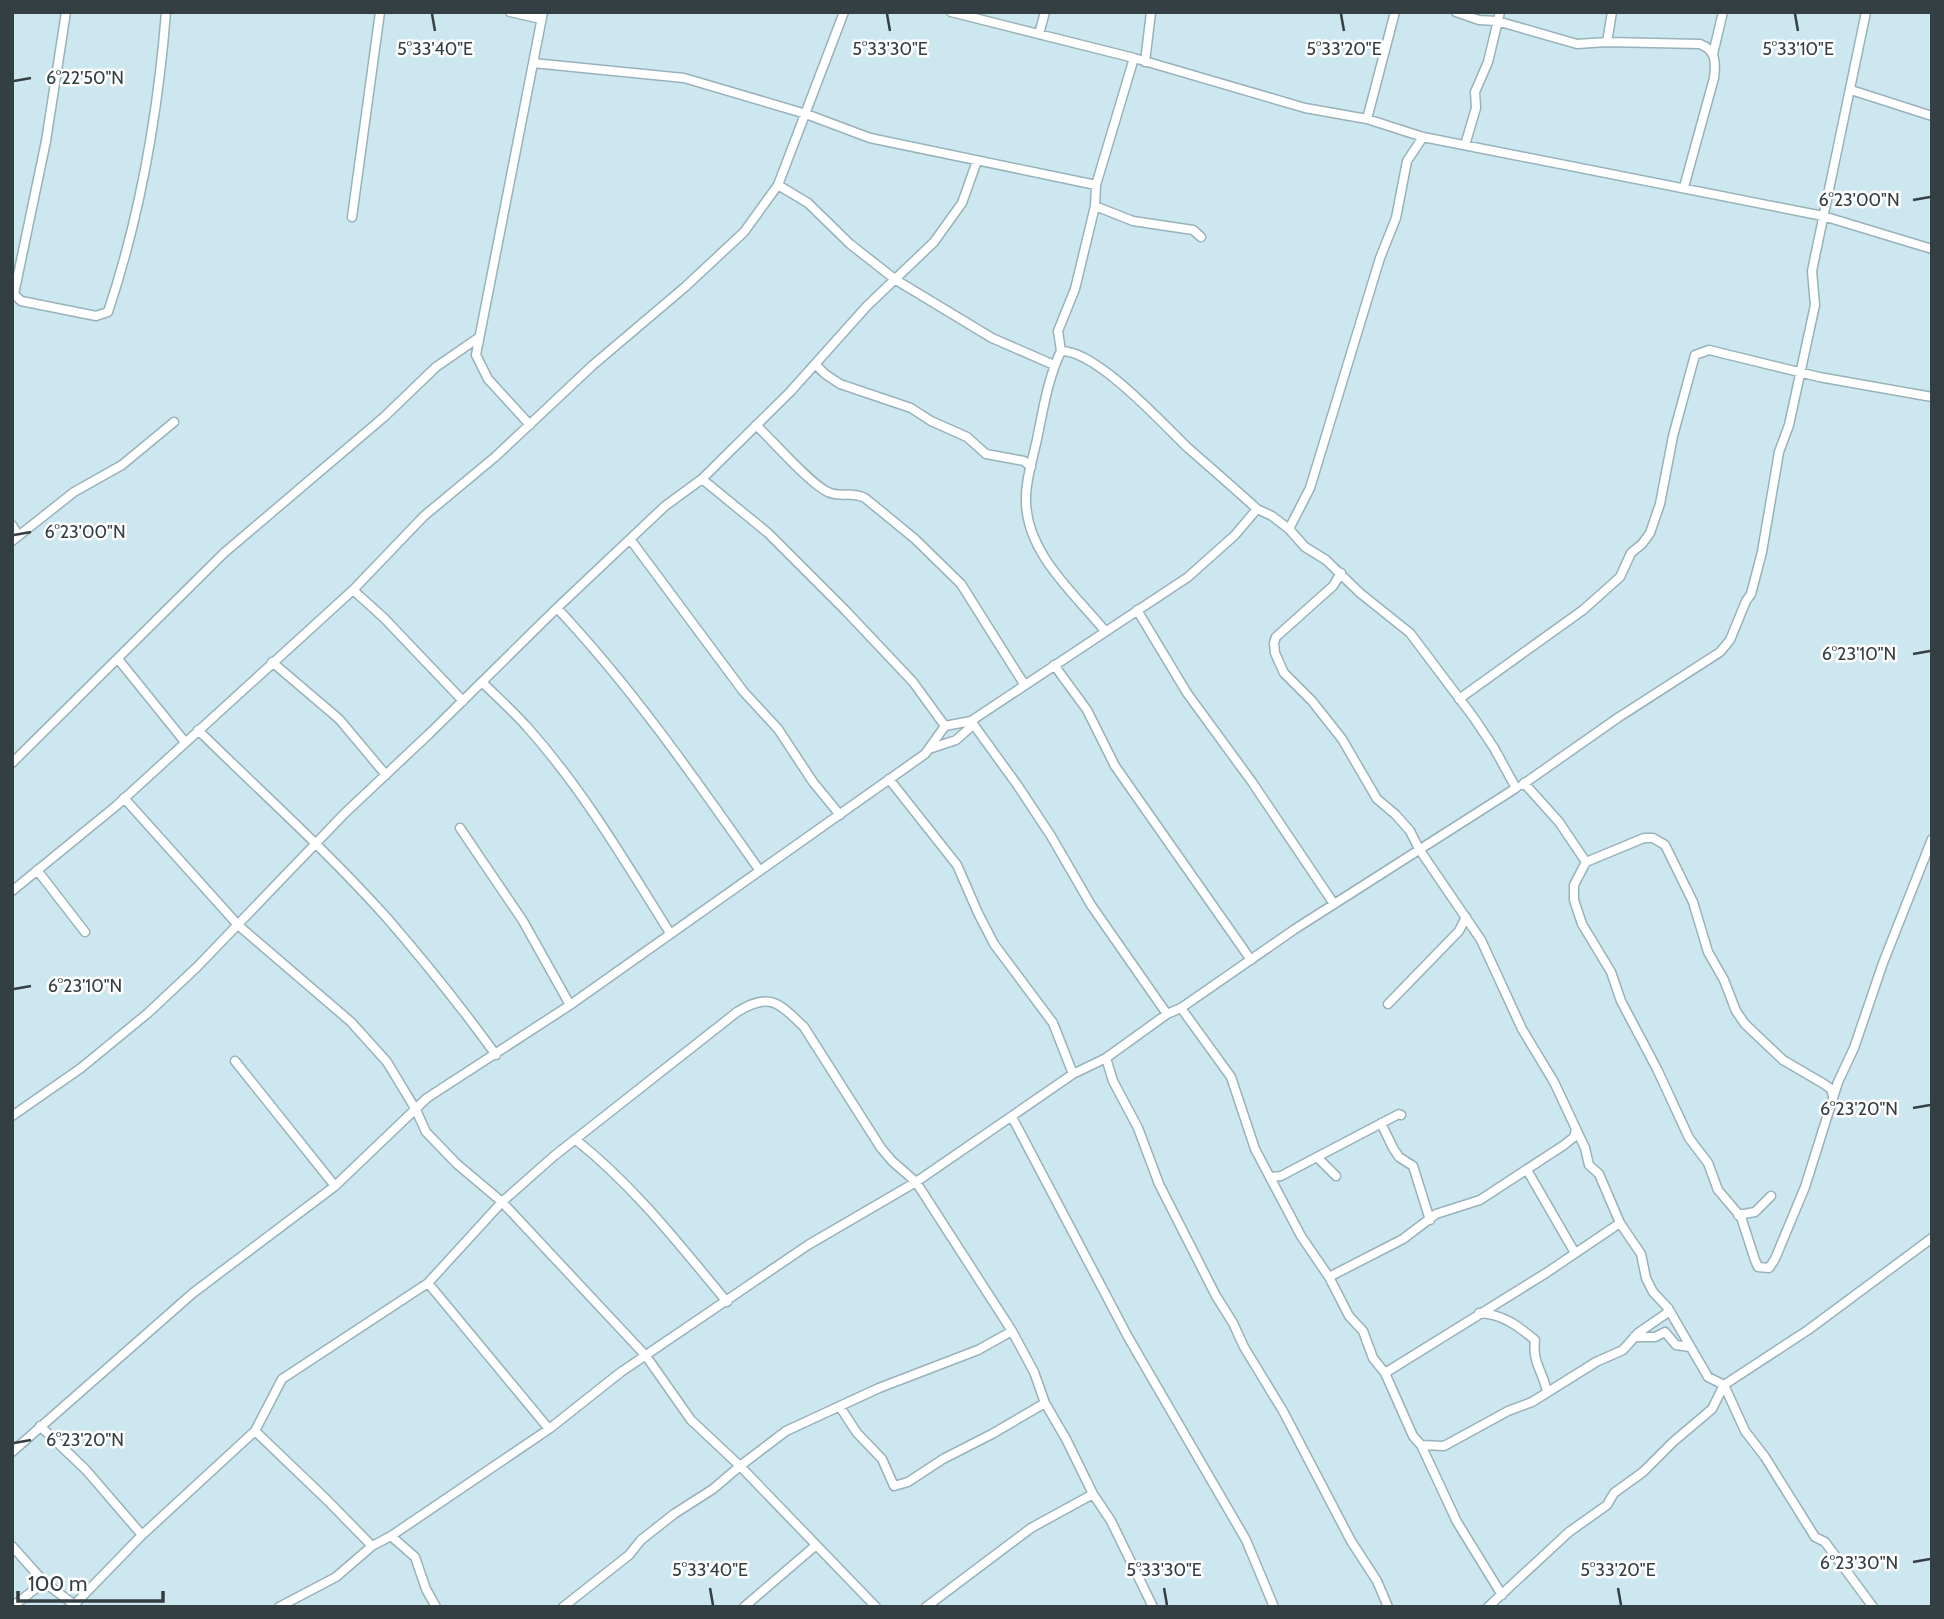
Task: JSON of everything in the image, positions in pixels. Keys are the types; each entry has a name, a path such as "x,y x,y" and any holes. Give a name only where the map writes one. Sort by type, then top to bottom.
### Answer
{"street":[{"path":"66,12 46,141 14,294 21,301 96,316 108,312 122,269 145,166 162,68 166,12"},
{"path":"352,217 380,12"},
{"path":"510,12 542,16 476,355 488,379 530,425"},
{"path":"12,891 124,798 353,590 424,516 530,425 593,365 685,287 744,232 778,185 844,12"},
{"path":"951,12 1134,58 1305,108 1367,119 1423,137 1823,216 1932,249"},
{"path":"1039,34 1045,12"},
{"path":"1144,62 1152,12"},
{"path":"1367,119 1395,12"},
{"path":"1455,12 1479,20 1498,17 1577,44 1700,44 1708,47 1713,54"},
{"path":"1607,42 1612,12"},
{"path":"1684,187 1714,78 1713,54 1723,12"},
{"path":"279,1607 336,1577 372,1546 391,1536 549,1429 621,1372 808,1245 916,1182 1073,1074 1106,1058 1167,1014 1181,1008 1334,904 1520,786 1619,717 1720,652 1730,640 1751,594 1762,552 1775,474 1789,425 1815,305 1812,271 1866,12"},
{"path":"1465,145 1475,108 1475,92 1488,62 1498,17"},
{"path":"1105,631 1063,583 1040,550 1026,505 1026,486 1054,365 1060,351 1058,331 1075,289 1095,206 1096,185 1134,58"},
{"path":"533,63 684,78 806,114 870,138 1096,185"},
{"path":"1851,90 1932,116"},
{"path":"1289,529 1310,488 1376,271 1396,218 1407,161 1423,137"},
{"path":"12,1116 81,1068 148,1013 239,925 315,844 557,608 665,506 702,480 815,364 867,306 934,242 953,218 968,190 977,161"},
{"path":"778,185 808,203 850,244 895,280 992,338 1054,365"},
{"path":"1095,206 1133,221 1193,230 1201,236"},
{"path":"12,763 224,553 384,417 436,367 478,338"},
{"path":"1459,699 1583,610 1620,578 1631,553 1650,533 1660,504 1673,436 1695,355 1709,350 1842,382 1932,397"},
{"path":"1060,351 1069,351 1113,377 1257,509 1289,529 1305,547 1326,560 1360,593 1410,633 1520,786 1559,821 1586,862"},
{"path":"815,364 839,384 911,408 931,421 967,437 986,454 1024,461 1031,467"},
{"path":"12,525 15,538 74,492 122,465 174,422"},
{"path":"755,425 821,488 837,495 856,494 864,498 915,539 961,584 1024,684"},
{"path":"702,480 768,533 845,610 913,682 945,726"},
{"path":"929,749 956,740 972,723 1024,684 1188,577 1235,535 1257,509"},
{"path":"630,539 743,691 778,729 813,782 840,815"},
{"path":"1341,573 1333,586 1276,636 1275,653 1289,679 1312,701 1342,739 1377,799 1396,815 1409,831 1481,940 1522,1029 1554,1082 1585,1148 1589,1165 1599,1174 1620,1223 1641,1254 1646,1278 1653,1292 1668,1308 1708,1377 1724,1385 1745,1431 1765,1457 1815,1537 1825,1542 1873,1607"},
{"path":"353,590 384,618 463,701"},
{"path":"557,608 602,655 681,758 760,872"},
{"path":"1137,610 1187,693 1252,782 1334,904"},
{"path":"118,659 185,742"},
{"path":"272,662 340,719 386,775"},
{"path":"1054,665 1087,710 1115,766 1251,960"},
{"path":"482,682 528,728 576,789 616,845 670,933"},
{"path":"12,1452 193,1293 335,1185 427,1098 570,1005 925,754 945,726 972,723"},
{"path":"972,723 1044,826 1091,905 1167,1014"},
{"path":"198,730 315,844 386,918 465,1012 496,1055"},
{"path":"889,779 957,865 994,944 1053,1023 1073,1074"},
{"path":"124,798 239,925 351,1022 387,1062 426,1132 457,1164 502,1202 646,1356 691,1420 740,1466 815,1546 854,1581 876,1607"},
{"path":"460,828 523,921 570,1005"},
{"path":"1834,1097 1831,1089 1769,1049 1741,1018 1724,979 1708,952 1693,902 1665,845 1653,838 1644,838 1586,862 1574,885 1577,913 1611,972 1621,1001 1689,1138 1708,1163 1718,1189 1741,1217 1759,1267 1769,1268 1805,1187 1834,1097 1932,839"},
{"path":"37,870 85,932"},
{"path":"1388,1004 1459,931 1466,918"},
{"path":"12,1546 44,1582 76,1605 142,1535 255,1431 282,1380 428,1283 502,1202 554,1156 737,1012 763,1000 787,1011 804,1027 881,1148 916,1182 1012,1331 1034,1372 1045,1404 1066,1438 1093,1494 1111,1521 1153,1607"},
{"path":"1181,1008 1231,1077 1255,1149 1301,1236 1349,1315 1363,1331 1373,1358 1385,1373 1413,1436 1421,1445 1457,1522 1502,1595"},
{"path":"1106,1058 1113,1081 1138,1128 1159,1184 1216,1296 1283,1411 1351,1541 1377,1581 1388,1607"},
{"path":"235,1061 335,1185"},
{"path":"1270,1177 1281,1176 1401,1115"},
{"path":"1012,1117 1128,1337 1246,1540 1274,1607"},
{"path":"1381,1123 1399,1157 1413,1167 1430,1220"},
{"path":"1328,1277 1403,1239 1444,1211 1480,1200 1564,1145 1574,1137 1576,1129"},
{"path":"576,1140 609,1166 654,1212 727,1301"},
{"path":"1317,1157 1336,1176"},
{"path":"1527,1170 1575,1253"},
{"path":"1738,1215 1755,1212 1771,1196"},
{"path":"1385,1373 1620,1223"},
{"path":"1488,1607 1569,1532 1607,1505 1614,1493 1643,1472 1672,1442 1712,1409 1724,1385 1808,1330 1932,1238"},
{"path":"428,1283 549,1429"},
{"path":"1421,1445 1444,1446 1508,1411 1532,1402 1607,1356 1623,1350 1634,1337 1667,1313 1668,1308"},
{"path":"1479,1313 1492,1314 1517,1323 1535,1340 1534,1359 1545,1380 1547,1392"},
{"path":"563,1607 629,1555 641,1540 674,1514 713,1489 786,1431 879,1388 978,1350 1012,1331"},
{"path":"1634,1337 1655,1338 1665,1332 1676,1345 1690,1347"},
{"path":"840,1407 856,1433 882,1459 894,1486 908,1482 943,1459 1045,1404"},
{"path":"40,1426 86,1470 142,1535"},
{"path":"255,1431 372,1546"},
{"path":"926,1607 1031,1528 1093,1494"},
{"path":"391,1536 415,1557 426,1589 436,1607"},
{"path":"744,1607 815,1546"},
{"path":"12,1607 44,1582"}]}
